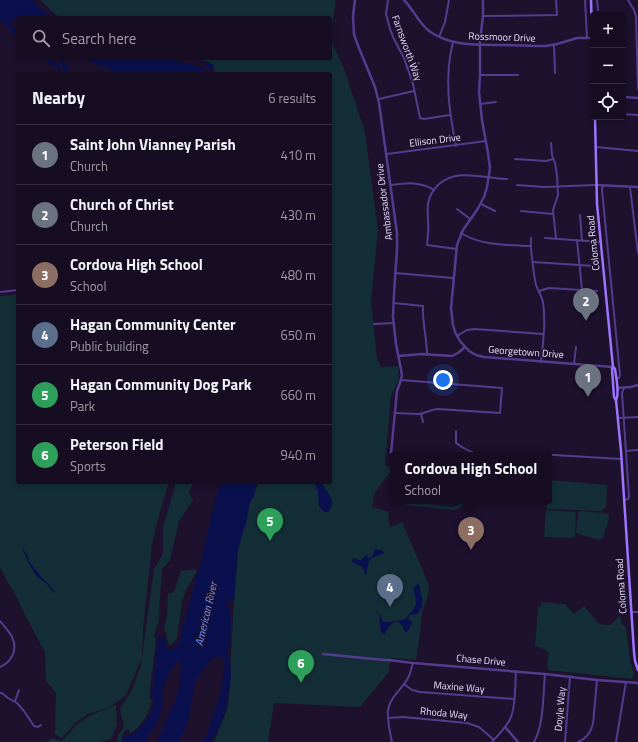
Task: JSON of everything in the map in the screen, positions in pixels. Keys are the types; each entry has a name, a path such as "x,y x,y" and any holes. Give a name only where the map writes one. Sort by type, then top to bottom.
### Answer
{"main road":[{"path":"591,0 591,12"},
{"name":"Coloma Road","path":"594,120 596,185 613,367 614,396 616,400 618,418 634,656 638,670"},
{"name":"Coloma Road","path":"613,367 615,369 618,388 618,397 616,400"},
{"path":"614,396 615,390 618,388"}],"street":[{"name":"Ambassador Drive","path":"355,0 353,16 354,34 378,99 397,233 393,303 398,356 402,372 397,391 391,452"},
{"name":"Farnsworth Way","path":"388,0 386,14 390,30 404,58 420,118 424,119 450,115"},
{"name":"Rossmoor Drive","path":"404,0 424,26 439,37 453,42 480,45 546,46 578,38 587,38"},
{"path":"439,37 445,22 449,0"},
{"name":"Georgetown Drive","path":"483,0 479,92 490,168 487,187 481,204 461,233 456,249 451,308 453,325 457,336 465,347 472,353 484,357 613,367"},
{"path":"483,16 557,15 556,0"},
{"path":"585,0 587,38"},
{"path":"597,0 598,10"},
{"path":"628,0 636,16 638,89"},
{"path":"453,42 449,58 448,79 450,115 456,146"},
{"path":"554,45 555,73"},
{"path":"407,68 419,64"},
{"path":"480,75 518,75"},
{"path":"378,99 414,91"},
{"path":"626,97 638,98"},
{"path":"480,104 496,102"},
{"path":"626,114 638,115"},
{"name":"Ellison Drive","path":"387,154 486,141"},
{"path":"551,143 551,152 556,170 557,187 557,198 553,208 556,238"},
{"path":"596,147 638,151"},
{"path":"515,158 546,161 553,159"},
{"path":"456,249 427,245 428,207 434,190 444,180 457,176 470,175 507,179"},
{"path":"391,185 417,183 434,190"},
{"path":"517,185 544,187 603,185 638,188"},
{"name":"Coloma Road","path":"603,185 602,190 620,375 619,378 616,378"},
{"path":"630,187 635,218 638,253"},
{"path":"481,204 495,212"},
{"path":"457,209 470,219"},
{"path":"521,211 553,214"},
{"path":"580,215 582,241"},
{"path":"461,233 474,240 488,243 531,246"},
{"path":"531,238 536,284 542,296 544,308 541,362"},
{"path":"545,238 601,242"},
{"path":"577,240 582,290"},
{"path":"533,262 594,266"},
{"path":"395,273 454,278"},
{"path":"539,291 549,288 597,292"},
{"path":"0,292 16,290"},
{"path":"393,303 423,306 423,324 427,343 427,354"},
{"path":"374,324 394,323"},
{"path":"457,336 467,330 474,329 543,334"},
{"path":"574,364 576,346"},
{"path":"398,356 427,354 452,356 465,347"},
{"path":"395,413 421,414 438,409 500,413 502,388 401,380"},
{"path":"618,388 638,385"},
{"name":"Coloma Road","path":"624,388 622,393 623,418 629,497 628,499 624,500"},
{"path":"421,414 424,422"},
{"path":"618,418 638,417"},
{"path":"456,431 456,443 471,452"},
{"path":"626,450 638,450"},
{"path":"552,454 621,459"},
{"path":"631,612 638,612"},
{"path":"0,621 11,635 14,646 10,660 0,667"},
{"name":"Chase Drive","path":"323,654 638,683"},
{"path":"392,742 388,711 391,701 410,675 413,663"},
{"path":"493,741 505,728 512,717 516,671"},
{"path":"534,742 540,726 545,674"},
{"name":"Doyle Way","path":"565,742 570,676"},
{"path":"578,742 587,737 593,724 597,680"},
{"path":"616,742 626,682"},
{"name":"Maxine Way","path":"404,684 411,689 420,692 514,699"},
{"path":"15,701 19,690"},
{"path":"0,693 15,701 34,726 38,727 41,725"},
{"name":"Rhoda Way","path":"388,718 467,723 479,727 493,741"},
{"path":"505,728 518,742"}],"shaded area":[{"path":"40,0 336,0 332,25 332,16 56,15"},
{"path":"332,42 344,69 365,132 378,230 371,301 377,359 381,367 398,366 399,380 391,396 385,466 390,467 390,472 375,492 372,507 389,512 388,520 391,527 402,522 429,585 427,599 422,611 416,660 391,658 388,673 360,707 274,703 268,742 214,742 228,707 238,550 250,502 258,484 332,484 332,72 215,72 213,65 204,60 332,60"},
{"path":"16,294 16,484 168,484 152,544 143,629 142,657 136,672 126,695 110,707 88,714 76,722 62,738 55,734 56,693 46,681 45,652 0,568 0,296"},
{"path":"552,480 607,485 606,507 602,511 547,509 547,504 552,504"},
{"path":"175,484 192,484 189,492 193,500 179,521 170,560 162,569 159,620 154,635 156,639 149,698 152,701 146,716 138,727 130,734 129,729 125,730 121,742 117,742 118,735 124,727 120,709 132,690 141,665 154,569 163,554 163,527"},
{"path":"428,504 452,507 463,504 460,508 453,510 404,505"},
{"path":"546,510 575,512 575,536 572,538 544,537"},
{"path":"580,511 608,514 609,519 603,538 599,540 578,534 576,532 578,514"},
{"path":"196,569 182,602 177,638 172,644 169,645 164,626 167,617 168,593 171,594 175,589 181,571"},
{"path":"541,602 565,604 574,614 584,606 599,624 610,625 620,616 622,624 626,628 630,660 634,674 632,679 548,670 548,652 535,646 538,607 541,606"},
{"path":"116,705 117,724 111,739 100,742 46,742 53,738 62,741 76,725 89,716"}],"water":[{"path":"0,0 33,0 40,8 52,16 16,16 16,22 12,18 10,19 11,25 16,31 16,38 5,23 0,22"},
{"path":"44,60 52,60 61,67 61,71"},
{"path":"60,60 65,60 64,61 69,72 64,72"},
{"path":"89,60 174,60 197,66 209,72 117,72"},
{"path":"206,61 214,65 211,72 209,72 210,69 204,65"},
{"name":"American River","path":"221,484 257,484 254,496 250,502 247,520 239,545 236,575 234,578 236,582 234,600 228,602 231,625 230,644 227,652 231,673 230,688 221,724 211,742 200,742 206,737 221,692 225,665 222,656 213,658 203,669 195,683 189,719 179,742 157,742 175,702 180,684 181,661 179,660 170,671 166,680 162,693 161,713 145,742 122,742 124,735 128,734 129,736 140,728 153,708 155,698 151,696 154,683 158,636 162,638 165,635 164,637 167,648 171,650 176,648 181,638 183,623 200,566 217,493"},
{"path":"315,484 322,484 332,500 331,508 328,512 324,512 319,506 318,492"},
{"path":"22,548 27,554 30,563 48,583 55,592 54,593 47,584 36,576"},
{"path":"375,549 382,550 384,553 372,558 369,561 365,575 362,566 354,563 352,560 354,558 361,560 366,555 368,558 372,557"},
{"path":"419,583 423,599 421,609 417,614 411,615 408,618 412,622 407,632 405,632 400,623 395,622 387,629 385,634 381,633 379,615 376,611 378,612 384,622 405,619 412,611 416,603 413,590"},
{"path":"393,585 394,593 386,594 384,586"}],"place":[{"name":"Church of Christ","path":"586,321"},
{"name":"Saint John Vianney Parish","path":"588,397"},
{"name":"Hagan Community Dog Park","path":"270,541"},
{"name":"Cordova High School","path":"471,550"},
{"name":"Hagan Community Center","path":"390,607"},
{"name":"Peterson Field","path":"301,683"}]}
